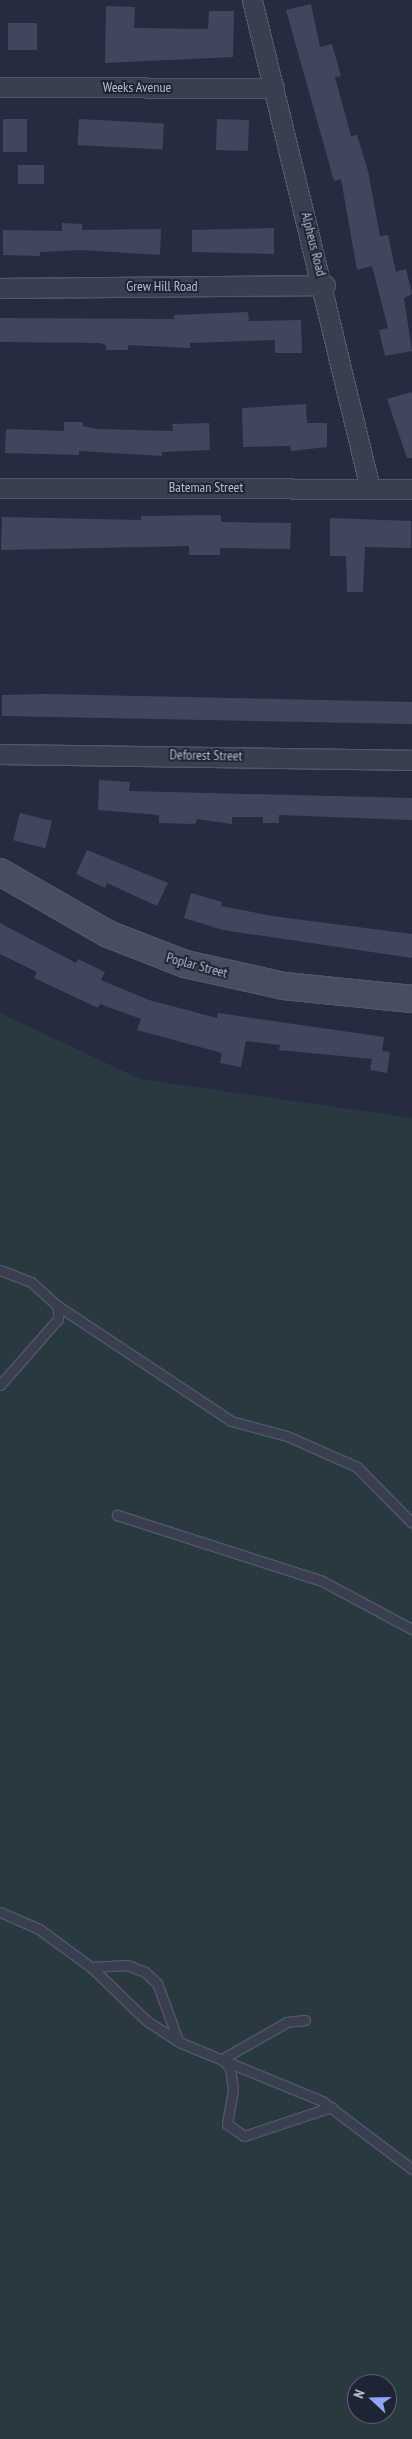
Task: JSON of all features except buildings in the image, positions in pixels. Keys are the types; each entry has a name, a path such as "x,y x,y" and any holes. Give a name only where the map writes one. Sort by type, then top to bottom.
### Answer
{"street":[{"name":"Alpheus Road","path":"252,0 324,285 370,488"},
{"name":"Weeks Avenue","path":"0,87 274,88"},
{"name":"Grew Hill Road","path":"0,288 324,285"},
{"name":"Bateman Street","path":"0,488 412,489"},
{"name":"Deforest Street","path":"0,754 412,760"},
{"name":"Poplar Street","path":"0,872 108,934 185,964 284,986 412,999"}],"lane":[{"path":"0,1270 31,1282 58,1306 231,1421 287,1436 357,1466 412,1523"},
{"path":"0,1384 58,1319 58,1306"},
{"path":"117,1515 322,1582 412,1629"},
{"path":"0,1912 39,1929 91,1968 147,2021 179,2042 331,2107 412,2169"},
{"path":"91,1968 127,1965 145,1972 157,1984 179,2042"},
{"path":"222,2059 287,2022 306,2020"},
{"path":"222,2059 230,2068 233,2090 227,2124 244,2136 331,2107"}],"shaded area":[{"path":"0,1013 140,1079 412,1118 412,2439 0,2439"}]}
